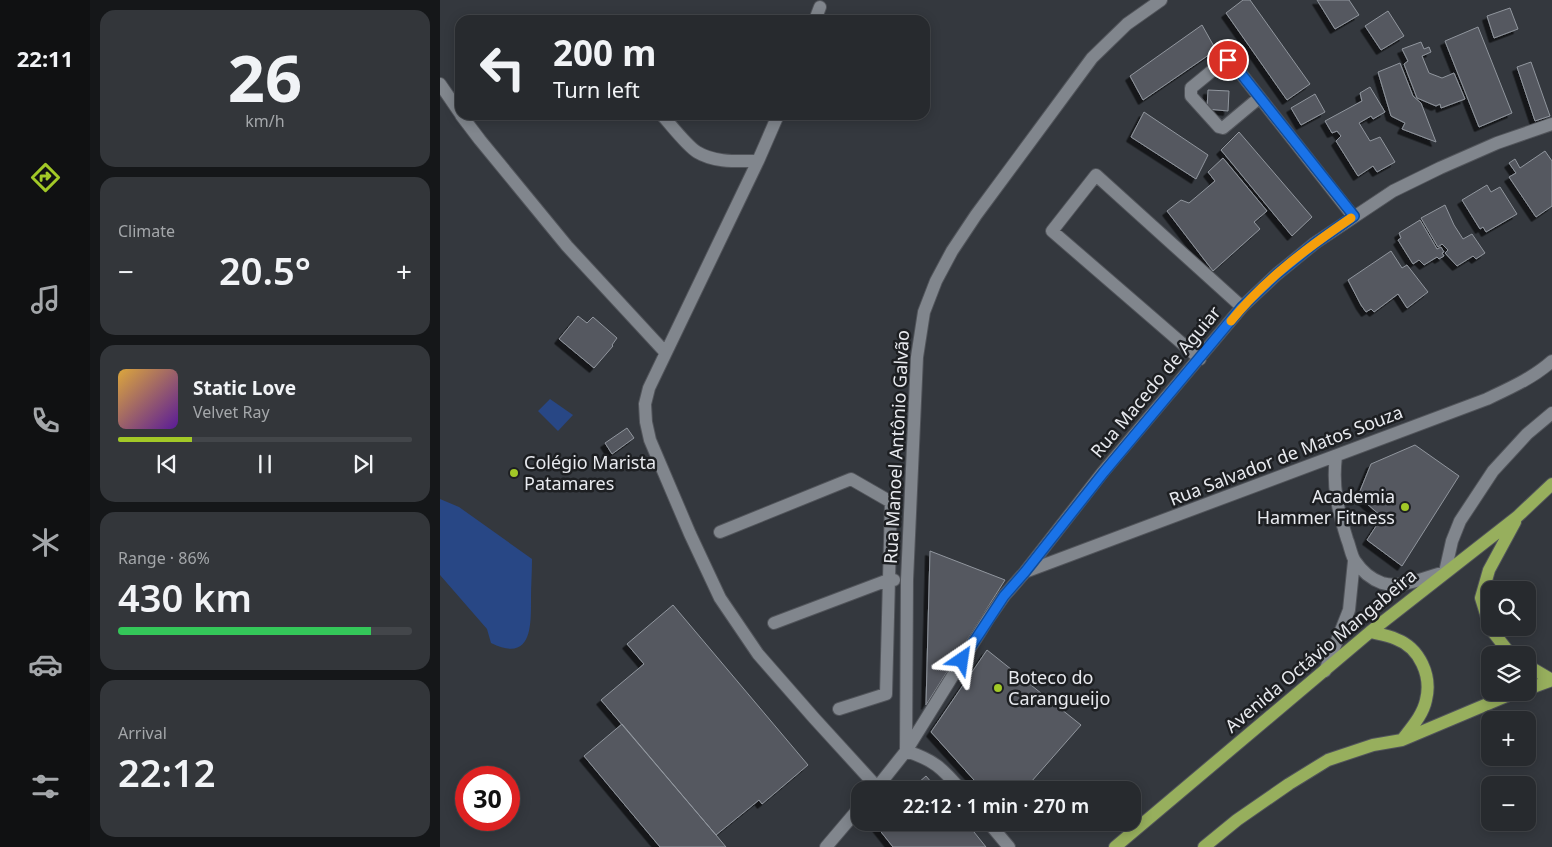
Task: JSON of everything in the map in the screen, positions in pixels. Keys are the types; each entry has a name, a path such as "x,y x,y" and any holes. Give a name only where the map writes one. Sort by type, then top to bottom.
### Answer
{"main road":[{"name":"Avenida Octávio Mangabeira","path":"1115,847 1370,632 1517,518 1552,484"},
{"path":"1486,581 1490,570 1517,518"},
{"path":"1370,632 1398,639 1417,654 1424,668 1427,686 1426,701 1418,718 1402,740"},
{"path":"1536,671 1552,680"},
{"path":"1536,686 1552,680"},
{"path":"1204,847 1236,820 1328,760 1374,745 1402,740 1495,701"}],"street":[{"name":"Rua Manoel Antônio Galvão","path":"906,751 907,580 910,502 917,358 924,312 936,281 952,251 976,215 1092,58 1127,24 1161,0"},
{"path":"817,15 820,7"},
{"path":"1259,98 1223,128 1218,127 1191,96 1190,92 1191,88 1224,61 1231,61 1354,216"},
{"path":"440,84 455,105"},
{"path":"465,120 567,246 665,352"},
{"path":"667,120 695,151 708,157 758,161"},
{"path":"776,120 649,388 645,404 646,422 650,440 686,525 720,598 758,654 869,781"},
{"name":"Rua Macedo de Aguiar","path":"906,751 1004,596 1104,472 1242,307 1284,268 1314,244 1394,191 1497,143 1552,124"},
{"path":"1200,359 1052,231 1096,176 1242,307"},
{"name":"Rua Salvador de Matos Souza","path":"1025,572 1487,399 1518,385 1544,369 1552,361"},
{"path":"1354,561 1370,577 1382,583 1399,585 1445,572 1452,541 1460,521 1493,472 1527,434 1552,413"},
{"path":"1324,671 1349,610 1354,561 1334,494 1336,456"},
{"path":"720,532 851,479 891,502 910,502"},
{"path":"839,709 886,694 891,502"},
{"path":"774,623 888,580 907,580"},
{"path":"882,781 906,751 934,762 954,781"},
{"path":"826,847 851,818"},
{"path":"996,831 1009,847"}],"water":[{"path":"550,399 573,415 558,431 538,411"},
{"path":"440,499 459,507 532,559 531,620 526,639 522,645 515,648 504,648 491,643 487,629 440,575"}],"building":[{"path":"1243,0 1250,0 1310,84 1287,100 1226,13"},
{"path":"1317,0 1349,0 1359,15 1335,29"},
{"path":"1510,8 1518,29 1494,38 1487,16"},
{"path":"1388,11 1404,36 1381,50 1365,26"},
{"path":"1202,25 1216,50 1143,100 1130,76"},
{"path":"1478,27 1512,113 1479,127 1445,41"},
{"path":"1421,42 1424,49 1429,47 1431,52 1422,56 1429,73 1442,78 1454,73 1465,99 1441,108 1440,104 1436,106 1417,98 1404,64 1408,61 1402,49"},
{"path":"1531,62 1550,116 1535,121 1517,67"},
{"path":"1400,63 1413,96 1421,103 1436,142 1402,129 1405,123 1391,116 1378,72"},
{"path":"1370,87 1385,112 1373,119 1371,116 1359,123 1370,141 1380,137 1395,162 1377,172 1373,166 1358,176 1336,141 1341,136 1337,131 1332,133 1325,121 1362,101 1360,93"},
{"path":"1208,90 1229,91 1228,111 1207,109"},
{"path":"1315,94 1325,112 1301,125 1291,108"},
{"path":"1144,112 1208,155 1196,179 1131,137"},
{"path":"1239,132 1312,217 1292,236 1221,150"},
{"path":"1545,151 1552,161 1552,206 1536,217 1509,177 1516,173 1509,163 1515,159 1520,168"},
{"path":"1223,158 1267,211 1254,222 1260,229 1213,271 1167,211 1181,200 1189,203 1215,181 1208,172"},
{"path":"1487,185 1491,192 1500,187 1517,214 1486,232 1483,227 1480,229 1462,200"},
{"path":"1445,205 1463,239 1472,234 1485,253 1476,259 1473,256 1457,266 1445,253 1448,250 1442,244 1438,247 1421,218"},
{"path":"1420,220 1437,249 1441,247 1444,252 1442,253 1444,256 1439,259 1437,257 1424,265 1419,260 1413,264 1398,240 1401,238 1399,233"},
{"path":"1391,251 1402,268 1407,265 1428,292 1407,308 1398,294 1374,312 1371,309 1366,312 1348,280"},
{"path":"578,316 587,323 593,317 617,338 613,346 594,368 559,339"},
{"path":"627,428 634,438 612,454 605,443"},
{"name":"Academia Hammer Fitness","path":"1415,445 1459,476 1402,566 1367,540 1382,517 1358,496 1371,464"},
{"path":"930,551 1005,580 926,705"},
{"path":"673,605 808,765 762,804 759,800 716,835 601,700 644,664 627,644"},
{"name":"Boteco do Carangueijo","path":"987,650 1081,725 1032,781 975,781 931,732"},
{"path":"622,724 726,847 660,847 584,756"},
{"path":"926,776 930,781 920,781"},
{"path":"880,831 973,831 986,847 893,847"}],"slow traffic":[{"path":"1231,321 1242,307 1277,274 1314,244 1351,218"}],"place":[{"name":"Colégio Marista Patamares","path":"514,473"},
{"name":"Academia Hammer Fitness","path":"1405,507"},
{"name":"Boteco do Carangueijo","path":"998,688"}],"route":[{"path":"962,660 1004,596 1104,472 1242,307 1277,274 1314,244 1354,216 1231,61 1228,60"}]}
